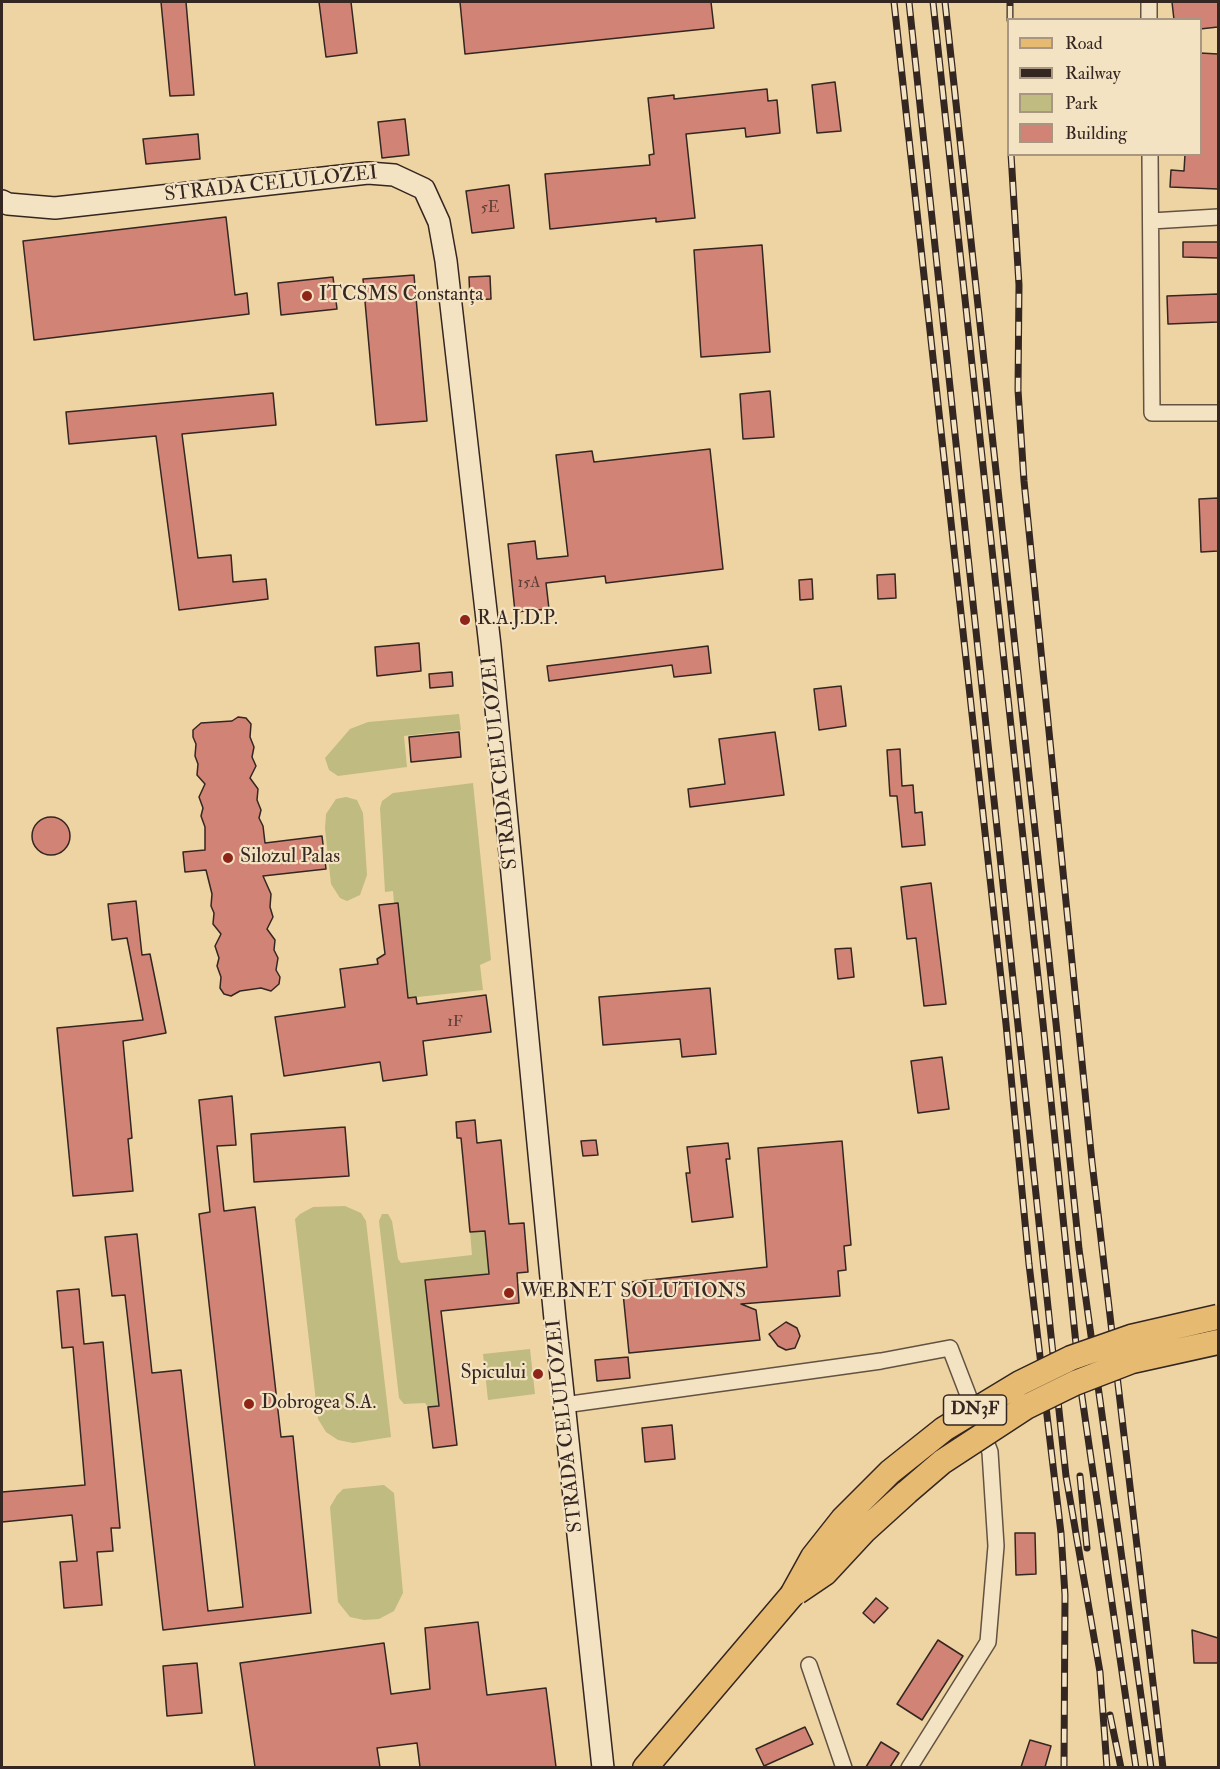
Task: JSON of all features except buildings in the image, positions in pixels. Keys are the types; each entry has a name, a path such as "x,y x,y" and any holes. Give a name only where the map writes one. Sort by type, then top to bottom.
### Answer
{"main road":[{"name":"DN3F","path":"645,1767 792,1595 813,1557 843,1520 890,1472 944,1429 1020,1383 1071,1358 1131,1336 1218,1317"},
{"name":"DN3F","path":"792,1595 825,1573 907,1491 942,1462 1026,1407 1075,1383 1132,1361 1218,1342"}],"street":[{"path":"1149,2 1149,18"},
{"path":"1150,156 1152,413 1218,413"},
{"name":"STRADA CELULOZEI","path":"2,201 8,204 55,208 368,172 394,175 424,189 439,222 448,272 490,646 564,1405 603,1767"},
{"path":"1151,220 1218,217"},
{"path":"564,1405 870,1362 950,1348 990,1452 996,1546 988,1642 909,1767"},
{"path":"809,1665 844,1767"}],"green space":[{"path":"459,714 461,730 404,736 407,767 338,776 329,770 325,758 350,729 368,722"},
{"path":"473,783 491,960 480,965 483,990 408,998 398,903 394,903 393,891 385,892 380,808 382,801 393,793"},
{"path":"346,797 357,800 363,813 367,875 360,895 347,901 340,898 331,884 325,829 326,814 336,799"},
{"path":"345,1206 361,1213 366,1221 391,1437 353,1443 338,1440 326,1432 318,1419 295,1219 313,1207"},
{"path":"382,1214 388,1214 392,1221 398,1259 401,1263 472,1255 470,1232 485,1231 489,1274 425,1281 439,1406 428,1407 425,1403 404,1404 399,1398 379,1221"},
{"path":"530,1349 535,1394 488,1400 483,1354"},
{"path":"384,1485 394,1493 403,1593 394,1611 379,1619 364,1620 350,1617 338,1602 330,1507 343,1489"}],"railway":[{"path":"894,2 1006,1024 1029,1264 1061,1533 1065,1595 1064,1768"},
{"path":"909,2 1066,1476 1100,1672 1107,1768"},
{"path":"933,2 1080,1383 1136,1768"},
{"path":"945,2 1079,1249 1151,1768"},
{"path":"1010,2 1010,18"},
{"path":"1011,156 1019,285 1018,390 1024,481 1092,1162 1163,1768"},
{"path":"1080,1476 1087,1548"},
{"path":"1110,1715 1121,1768"}],"place":[{"name":"ITCSMS Constanța","path":"307,296"},
{"name":"R.A.J.D.P.","path":"465,620"},
{"name":"Silozul Palas","path":"228,858"},
{"name":"WEBNET SOLUTIONS","path":"509,1293"},
{"name":"Spicului","path":"538,1374"},
{"name":"Dobrogea S.A.","path":"249,1404"}]}
